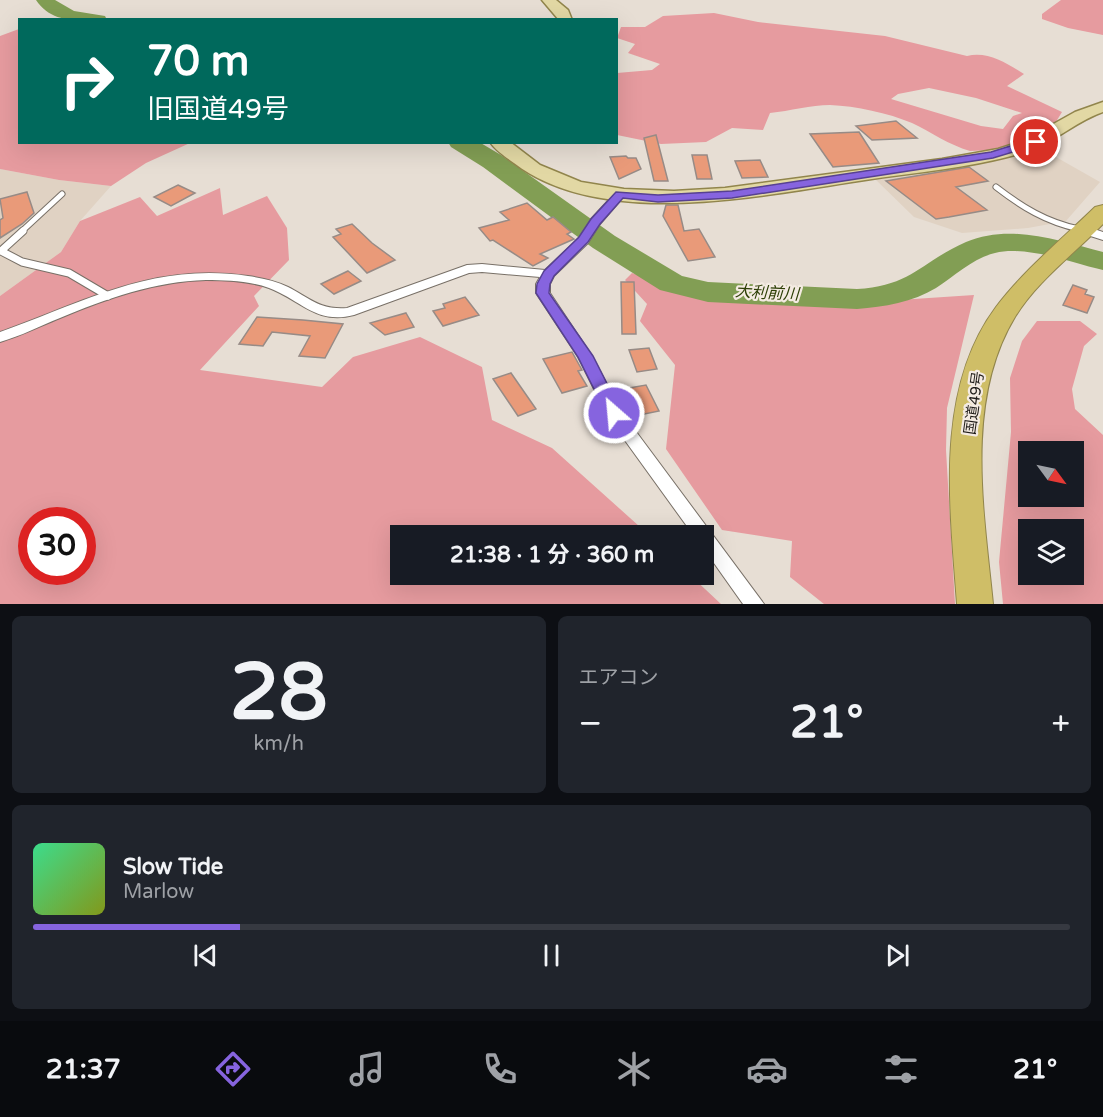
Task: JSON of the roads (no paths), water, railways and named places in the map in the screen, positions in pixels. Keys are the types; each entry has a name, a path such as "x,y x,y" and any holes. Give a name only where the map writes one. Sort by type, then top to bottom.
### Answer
{"highway":[{"name":"国道49号","path":"975,604 969,526 968,440 975,377 988,341 1004,314 1023,290 1078,243 1103,212"}],"main road":[{"path":"548,0 563,13 565,18"},
{"path":"500,144 509,154 532,169 590,189 658,198 732,194 993,155 1036,142 1083,114 1103,106"}],"street":[{"path":"620,194 548,274 543,284 543,293 585,356 614,413 754,604"},
{"path":"0,337 108,296 160,281 222,277 275,286 315,310 338,313 349,312 467,269 482,268 548,274"}],"lane":[{"path":"996,187 1031,214 1053,224 1078,243"},
{"path":"63,194 1,251 8,258 61,270 82,278 108,296"}],"waterway":[{"name":"大利前川","path":"45,0 62,13 83,18"},
{"name":"大利前川","path":"463,144 492,161 604,242 671,283 708,292 857,299 879,297 916,286 966,254 998,243 1038,245 1103,261"}]}
